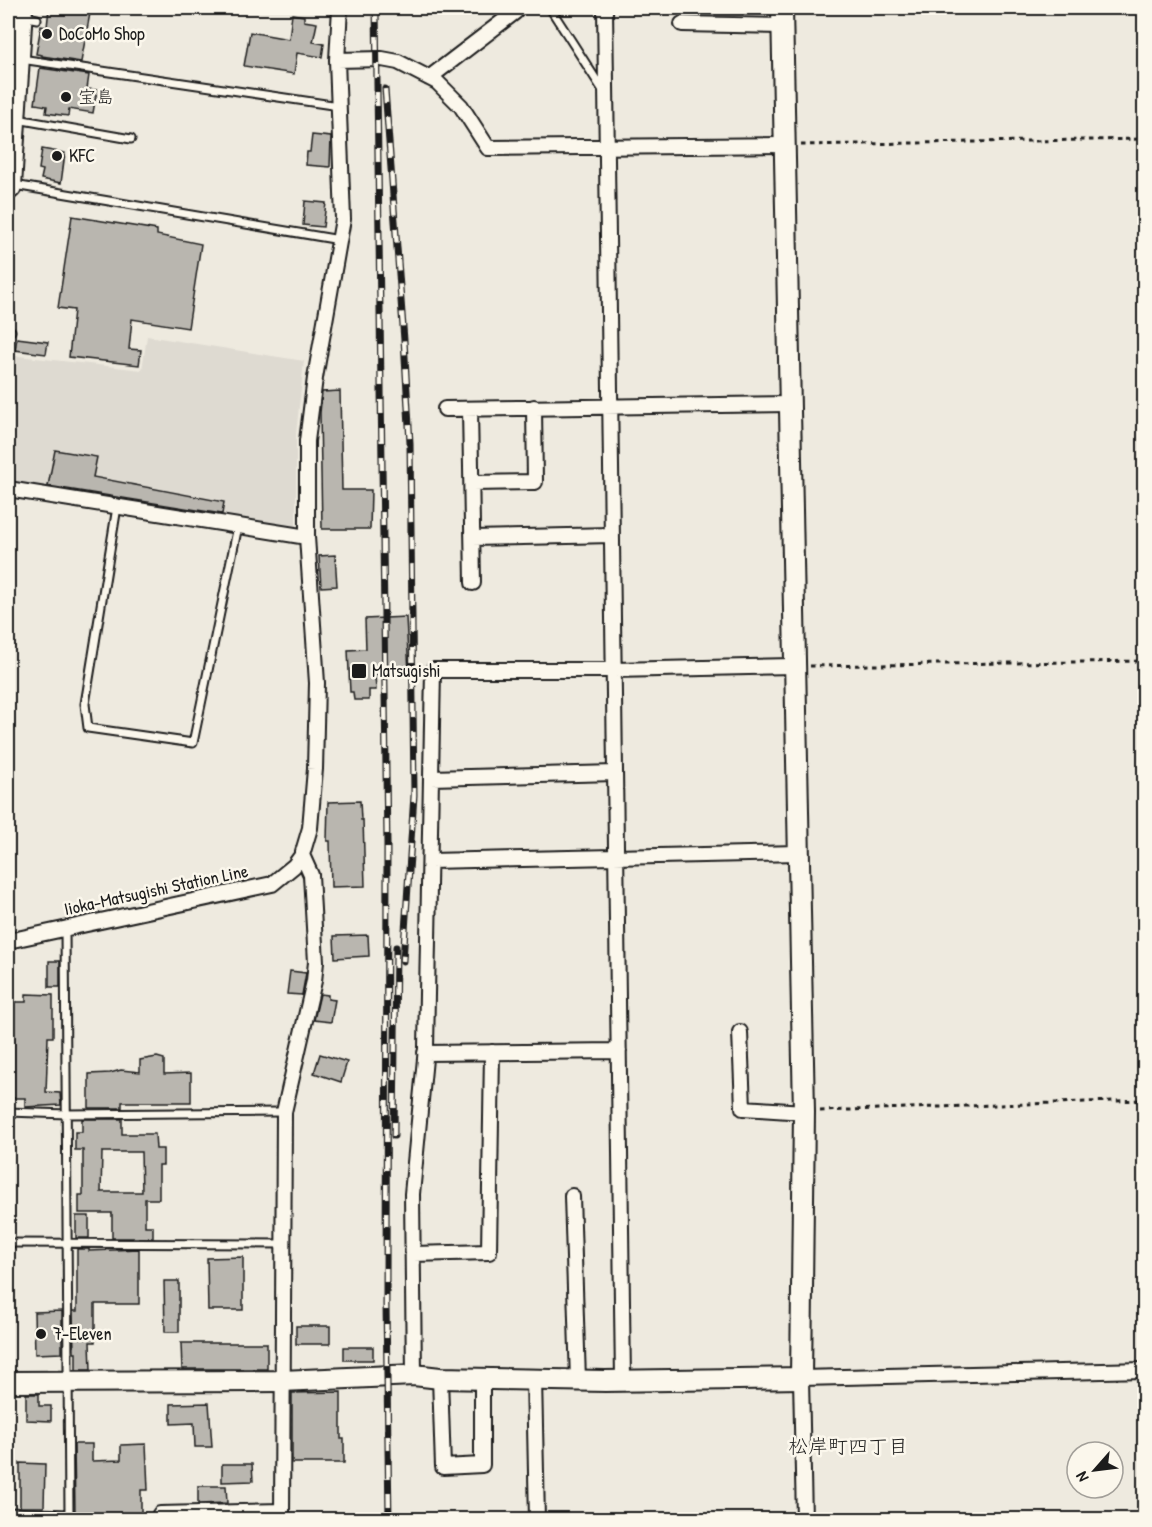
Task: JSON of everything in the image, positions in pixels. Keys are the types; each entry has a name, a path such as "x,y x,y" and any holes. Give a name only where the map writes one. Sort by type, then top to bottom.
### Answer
{"highway":[{"path":"8,185 16,58 25,14"}],"street":[{"path":"160,1520 160,1514 282,1515 284,1112 315,971 311,875 302,855 310,828 315,769 317,683 307,537 307,441 315,378 343,219 337,60 340,8"},
{"path":"605,8 605,146 611,406 623,1380"},
{"path":"429,78 515,12"},
{"path":"682,24 783,17 804,1112 801,1378 804,1520"},
{"path":"337,60 382,59 398,62 437,82 460,106 488,148 785,145"},
{"path":"445,409 789,404"},
{"path":"472,483 535,482 534,407"},
{"path":"470,409 473,583"},
{"path":"8,489 307,537"},
{"path":"472,538 612,535"},
{"path":"414,1375 412,1194 425,1053 433,670 614,670 794,666"},
{"path":"431,778 615,773"},
{"path":"430,861 798,853"},
{"name":"Iioka-Matsugishi Station Line","path":"8,941 272,884 294,866 302,855"},
{"path":"740,1032 743,1108 804,1112"},
{"path":"425,1053 619,1051"},
{"path":"413,1254 489,1252 492,1052"},
{"path":"572,1196 578,1380"},
{"path":"8,1382 282,1381 414,1375 440,1378 623,1380 1144,1370"},
{"path":"440,1378 443,1467 482,1465 482,1378"},
{"path":"534,1378 537,1520"}],"lane":[{"path":"550,8 605,94"},
{"path":"16,58 339,106"},
{"path":"11,118 131,139"},
{"path":"8,185 339,240"},
{"path":"117,507 85,704 88,728 193,743 238,526"},
{"path":"8,1512 69,1514 65,928"},
{"path":"8,1112 67,1114 284,1112"},
{"path":"8,1244 283,1244"}],"path":[{"path":"785,145 1144,139"},
{"path":"794,666 1144,661"},
{"path":"804,1112 1144,1100"}],"shaded area":[{"path":"147,336 304,361 296,434 296,531 8,482 9,355 142,370"}],"building":[{"path":"49,8 91,8 81,62 36,54 41,26 47,27"},
{"path":"292,14 304,16 304,21 317,23 313,42 324,44 322,57 297,53 294,74 244,66 250,32 289,39"},
{"name":"宝島","path":"40,68 89,75 87,89 97,90 93,113 69,109 68,116 46,113 47,106 35,104"},
{"path":"312,135 331,137 330,167 306,165"},
{"path":"42,149 65,153 61,183 41,179 43,170 39,169"},
{"path":"305,201 326,203 323,227 303,225"},
{"path":"72,216 157,230 157,235 201,244 188,328 132,319 129,349 141,350 139,365 69,357 74,310 58,308"},
{"path":"17,338 48,342 46,354 15,350"},
{"path":"340,391 342,490 371,490 370,529 322,529 320,413 322,392"},
{"path":"55,450 97,457 93,477 224,502 222,514 48,486"},
{"path":"335,555 337,586 321,587 319,556"},
{"path":"406,617 409,673 375,675 376,690 369,690 369,700 354,700 353,692 350,692 348,650 366,649 365,619"},
{"path":"360,801 361,820 363,820 365,886 331,887 330,841 327,841 328,802"},
{"path":"368,935 369,956 335,958 334,936"},
{"path":"49,961 60,961 60,987 49,987"},
{"path":"290,971 306,973 302,995 287,994"},
{"path":"26,994 53,995 53,1037 48,1037 46,1092 60,1093 61,1105 25,1107 25,1098 8,1098 8,1019 10,1015 13,1015 14,1002 26,1002"},
{"path":"320,994 328,995 328,999 335,1000 331,1022 314,1020"},
{"path":"320,1054 347,1062 341,1082 314,1073"},
{"path":"157,1057 164,1059 164,1074 191,1073 191,1102 122,1102 122,1108 89,1108 89,1074 121,1070 140,1072 140,1060"},
{"path":"82,1119 122,1119 122,1134 155,1134 156,1149 163,1149 163,1165 159,1165 159,1199 145,1199 145,1226 153,1226 153,1238 112,1238 112,1213 79,1213 79,1195 83,1195 83,1150 75,1150 75,1132 82,1132","holes":["102,1152 141,1152 142,1192 101,1192"]},
{"path":"76,1216 89,1216 89,1238 76,1238"},
{"path":"77,1249 89,1249 89,1251 139,1249 139,1304 95,1304 95,1342 90,1342 91,1370 76,1370 76,1353 74,1353 73,1311 77,1311"},
{"path":"243,1257 243,1310 208,1310 207,1258"},
{"path":"164,1281 179,1281 179,1332 165,1332"},
{"path":"62,1311 62,1353 35,1354 34,1312"},
{"path":"296,1326 330,1326 330,1344 296,1344"},
{"path":"181,1343 267,1343 267,1369 182,1369"},
{"path":"344,1347 373,1347 373,1360 344,1360"},
{"path":"341,1392 341,1439 344,1439 344,1463 292,1463 292,1393"},
{"path":"26,1394 39,1394 39,1406 51,1406 51,1421 26,1420"},
{"path":"209,1403 212,1447 195,1447 194,1423 171,1424 171,1404"},
{"path":"74,1444 92,1444 92,1461 121,1460 121,1445 146,1444 148,1490 141,1490 141,1517 104,1516 104,1520 82,1520 82,1514 75,1514"},
{"path":"20,1463 45,1464 44,1507 20,1507"},
{"path":"222,1464 252,1464 253,1481 222,1482"},
{"path":"198,1486 226,1486 227,1503 198,1504"}],"railway":[{"path":"376,8 387,845 386,1304 389,1520"},
{"path":"385,89 410,443 414,795 403,961"},
{"path":"394,1136 396,947"}],"place":[{"name":"DoCoMo Shop","path":"47,34"},
{"name":"宝島","path":"66,97"},
{"name":"KFC","path":"57,156"},
{"name":"Matsugishi","path":"359,671"},
{"name":"7-Eleven","path":"41,1334"}],"district":[{"name":"松岸町四丁目","path":"848,1446"}]}
